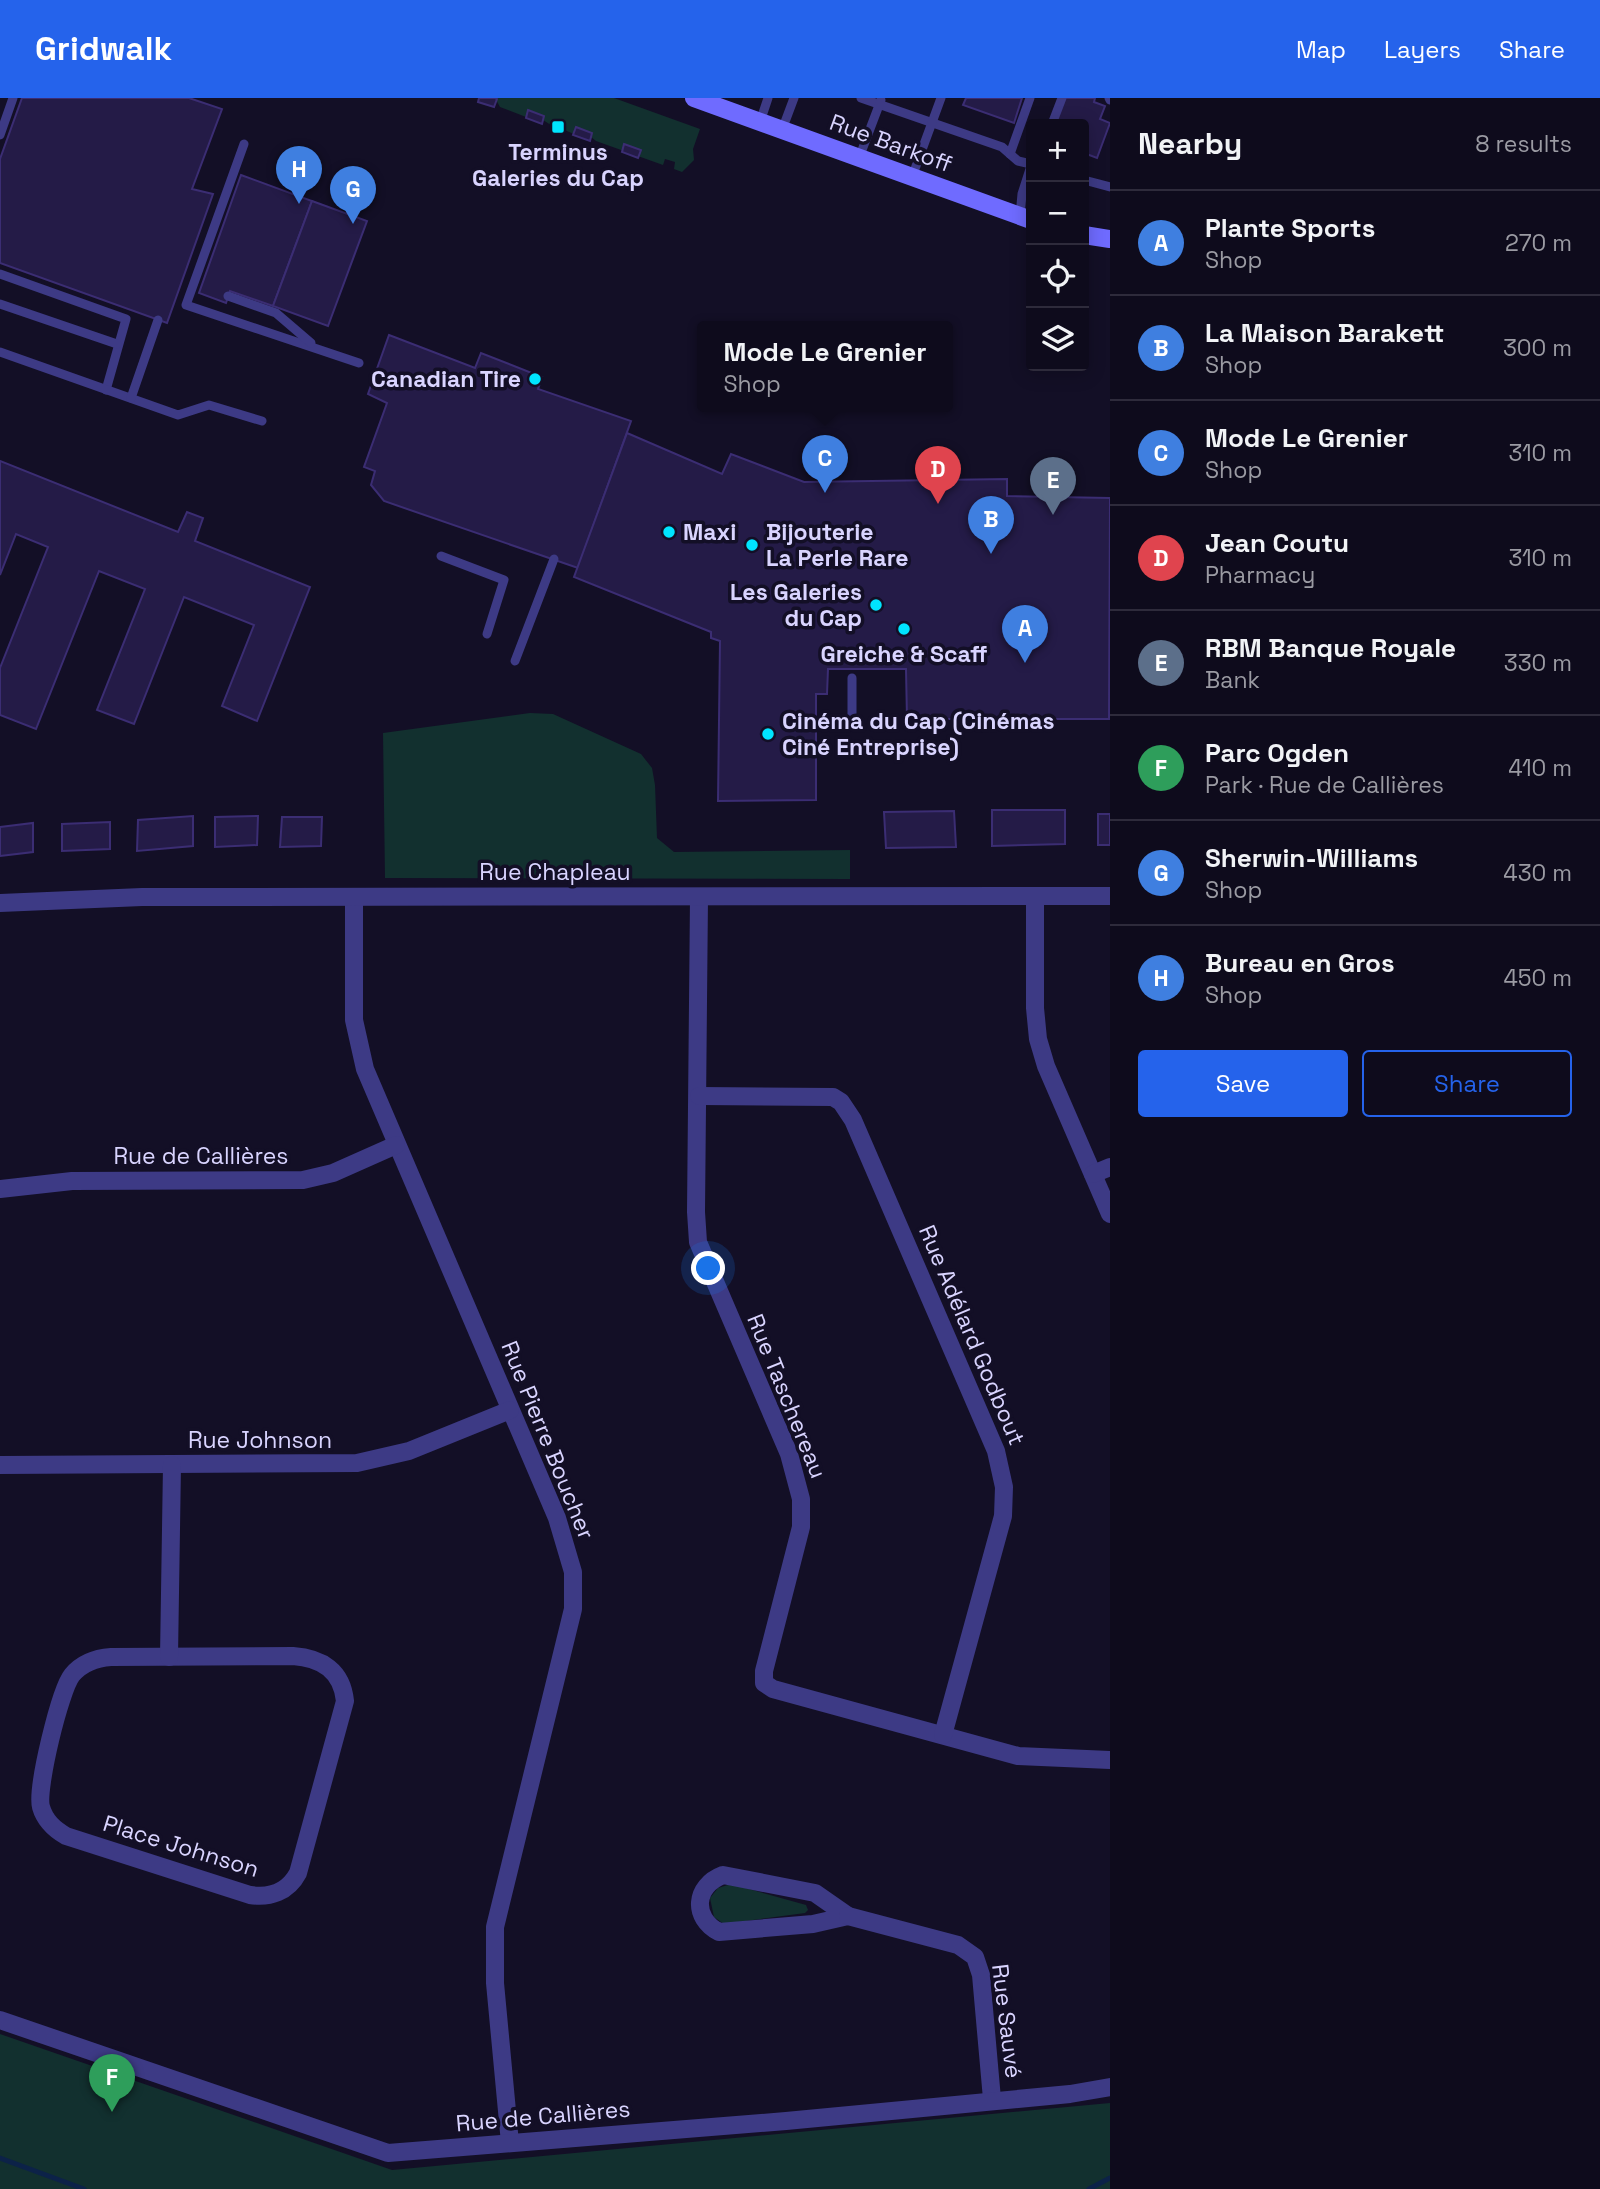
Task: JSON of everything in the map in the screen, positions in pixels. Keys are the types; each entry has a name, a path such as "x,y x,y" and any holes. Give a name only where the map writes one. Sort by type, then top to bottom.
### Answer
{"street":[{"name":"Rue Barkoff","path":"694,98 1026,218"},
{"path":"1089,235 1110,239"},
{"path":"1035,896 1035,1007 1038,1039 1046,1066 1110,1214"},
{"name":"Rue Chapleau","path":"0,904 82,898 1110,896"},
{"name":"Rue Pierre Boucher","path":"354,897 356,1038 365,1069 557,1518 569,1553 574,1591 566,1646 495,1927 495,1983 510,2143"},
{"name":"Rue Taschereau","path":"699,897 698,1242 789,1454 801,1499 801,1527 764,1671 764,1683 774,1689 1018,1756 1110,1760"},
{"name":"Rue Adélard Godbout","path":"699,1096 833,1097 841,1101 853,1120 996,1451 1004,1487 1003,1516 943,1735"},
{"name":"Rue de Callières","path":"0,1189 72,1181 303,1180 333,1173 396,1145"},
{"path":"1093,1174 1110,1167"},
{"name":"Rue Johnson","path":"0,1465 357,1463 409,1451 510,1410"},
{"path":"169,1657 172,1465"},
{"name":"Place Johnson","path":"169,1657 310,1658 326,1663 341,1684 345,1701 298,1872 294,1881 270,1896 250,1895 65,1836 56,1830 44,1815 40,1788 65,1689 74,1673 100,1658 169,1657"},
{"name":"Rue Sauvé","path":"848,1916 813,1924 729,1934 710,1928 700,1912 699,1902 706,1885 723,1875 733,1875 815,1893 848,1916 958,1945 975,1957 981,1975 992,2099"},
{"name":"Rue de Callières","path":"0,2020 377,2151 401,2153 786,2121 992,2099 1070,2094 1110,2087"}],"lane":[{"path":"0,135 13,98"},
{"path":"760,122 768,98"},
{"path":"782,130 794,98"},
{"path":"860,98 880,101 1002,147 1026,162"},
{"path":"912,177 941,98"},
{"path":"1010,154 1030,98"},
{"path":"1054,119 1062,98"},
{"path":"859,158 880,101"},
{"path":"244,144 186,306 359,363"},
{"path":"1089,181 1110,187"},
{"path":"0,274 126,319 106,390"},
{"path":"228,296 276,313 316,347"},
{"path":"0,304 117,344"},
{"path":"131,398 159,320"},
{"path":"0,352 178,415 209,405 262,421"},
{"path":"441,556 504,580 487,634"},
{"path":"515,661 554,559"},
{"path":"852,678 852,722"}],"green space":[{"path":"495,98 614,98 700,129 693,149 694,160 682,172 674,169 675,162 665,159 663,165 596,141 591,137 592,133 576,128 574,134 562,129 564,124 556,121 554,127 543,120 544,116 529,110 526,117 500,107"},
{"path":"530,713 553,714 641,754 652,768 657,838 674,852 850,850 850,879 385,878 383,733"},
{"path":"731,1884 806,1905 808,1910 805,1913 724,1924 714,1917 710,1898 718,1888"},
{"path":"0,2034 392,2170 1110,2103 1110,2189 0,2189"}],"building":[{"path":"22,98 189,98 222,109 192,189 213,194 167,323 0,263 0,159"},
{"path":"479,98 497,99 494,107 478,102"},
{"path":"966,98 1022,98 1014,123 963,105"},
{"path":"1064,98 1095,98 1094,102 1105,106 1100,119 1110,123 1097,158 1089,155 1089,119 1057,119"},
{"path":"528,110 544,116 542,124 526,118"},
{"path":"576,127 592,133 590,141 573,135"},
{"path":"624,144 641,150 638,158 622,152"},
{"path":"241,175 312,201 273,306 230,291 226,303 199,293"},
{"path":"312,201 367,221 328,326 273,306"},
{"path":"389,335 475,368 481,353 542,377 538,389 631,421 578,568 384,501 371,485 375,471 364,467 387,403 368,394"},
{"name":"Les Galeries du Cap","path":"627,433 722,474 731,454 804,482 1007,479 1007,496 1110,498 1109,719 907,719 906,669 828,669 827,694 816,694 816,800 718,801 720,641 711,638 711,632 574,577"},
{"path":"0,461 178,532 187,512 203,518 195,541 310,587 257,721 222,706 254,625 184,597 134,724 97,710 145,589 99,571 36,729 0,715 0,668 48,547 16,534 0,575"},
{"path":"992,810 1065,810 1065,844 992,846"},
{"path":"954,811 956,847 886,848 884,812"},
{"path":"1098,814 1110,814 1110,845 1098,845"},
{"path":"193,816 193,846 137,851 138,820"},
{"path":"258,816 257,845 215,847 215,817"},
{"path":"282,817 322,817 321,846 280,847"},
{"path":"110,822 110,849 62,851 62,824"},
{"path":"33,823 33,852 0,856 0,827"}],"waterway":[{"path":"0,2158 84,2189"},
{"path":"1089,2189 1110,2178"}],"place":[{"name":"Terminus Galeries du Cap","path":"558,127"},
{"name":"Bureau en Gros","path":"299,204"},
{"name":"Sherwin-Williams","path":"353,224"},
{"name":"Canadian Tire","path":"535,379"},
{"name":"Mode Le Grenier","path":"825,493"},
{"name":"Jean Coutu","path":"938,504"},
{"name":"RBM Banque Royale","path":"1053,515"},
{"name":"Maxi","path":"669,532"},
{"name":"Bijouterie La Perle Rare","path":"752,545"},
{"name":"La Maison Barakett","path":"991,554"},
{"name":"Les Galeries du Cap","path":"876,605"},
{"name":"Greiche & Scaff","path":"904,629"},
{"name":"Plante Sports","path":"1025,663"},
{"name":"Cinéma du Cap (Cinémas Ciné Entreprise)","path":"768,734"},
{"name":"Parc Ogden","path":"112,2112"}]}
